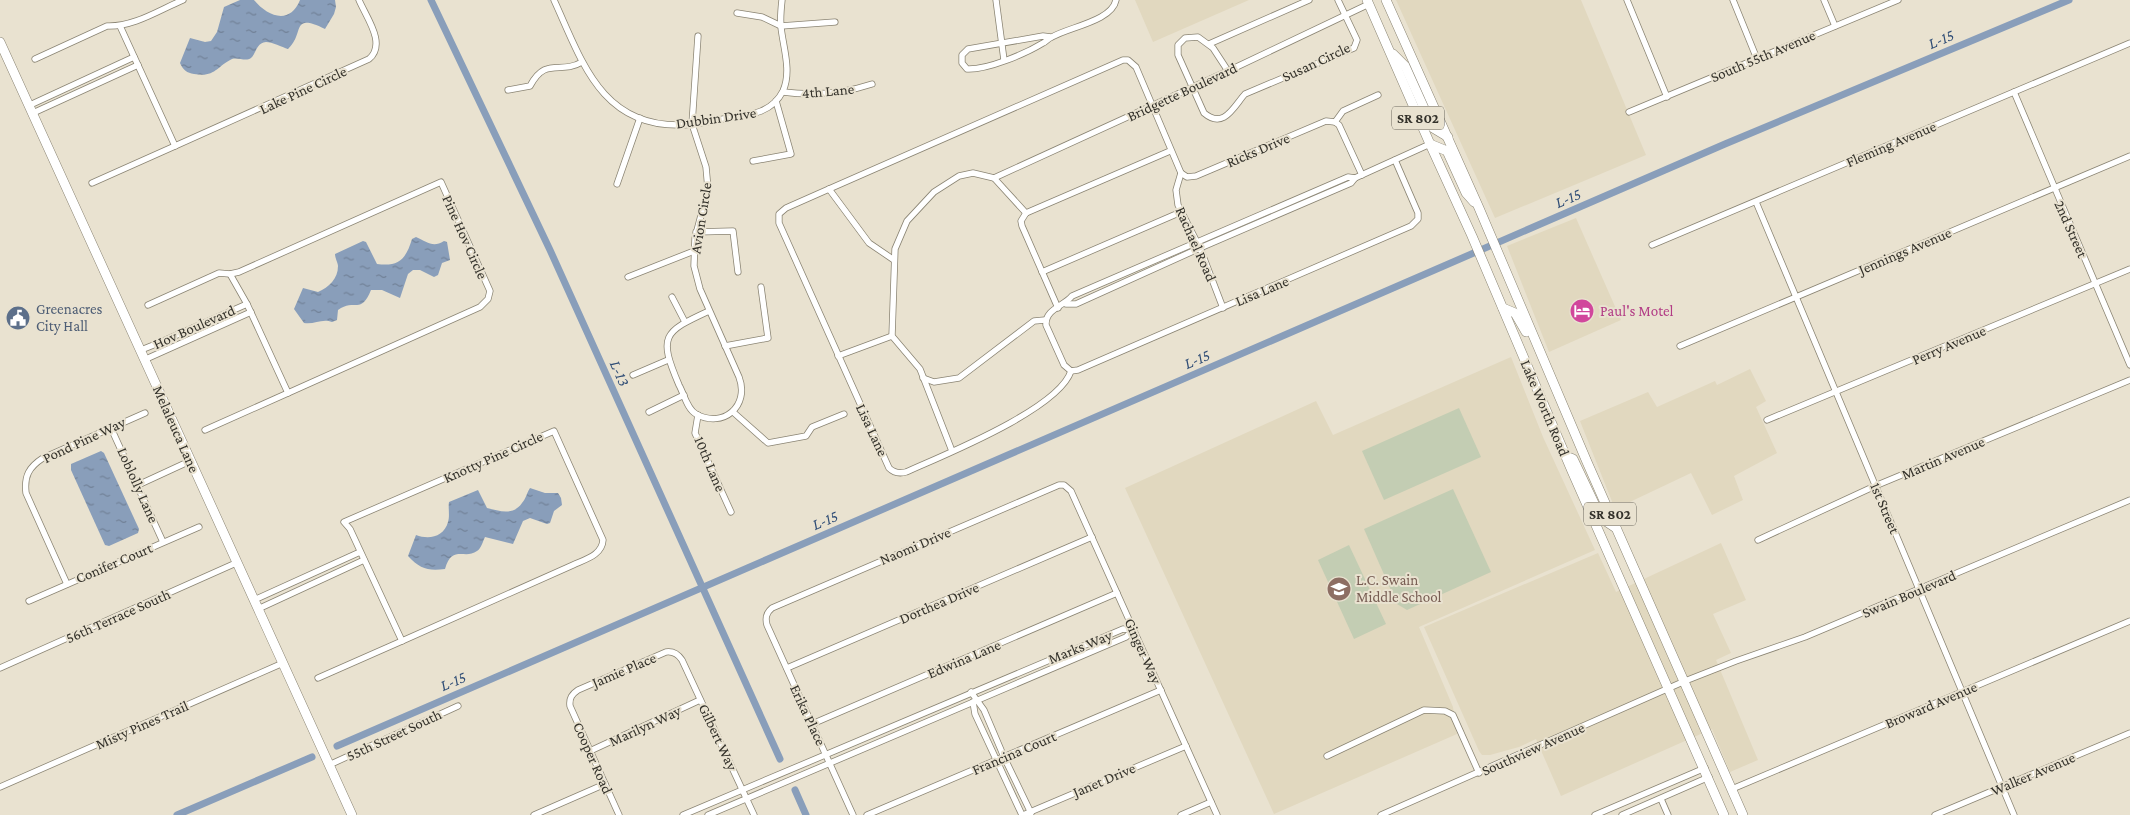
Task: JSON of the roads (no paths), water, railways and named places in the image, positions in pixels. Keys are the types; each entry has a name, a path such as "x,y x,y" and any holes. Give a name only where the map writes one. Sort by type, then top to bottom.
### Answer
{"main road":[{"name":"Lake Worth Road","path":"1386,0 1500,255 1551,379 1743,815"},
{"name":"Lake Worth Road","path":"1368,2 1485,264 1565,456 1709,777 1724,815"},
{"name":"Melaleuca Lane","path":"0,42 352,815"},
{"path":"1388,49 1404,66 1433,128 1448,137"},
{"path":"1430,144 1447,151 1466,193 1479,208"},
{"path":"1503,308 1511,310 1519,318 1544,375 1551,379"},
{"path":"1565,456 1573,459 1601,518 1616,528"}],"street":[{"path":"35,59 107,26 120,26 183,0"},
{"name":"Lake Pine Circle","path":"92,183 369,59 374,55 377,48 376,38 359,0"},
{"name":"Dubbin Drive","path":"554,0 594,84 618,107 640,118 664,124 692,124 756,114 766,110 776,101 782,92 787,71 781,26 782,0"},
{"path":"996,0 1004,60"},
{"path":"1051,37 1043,36 968,49 962,55 962,63 967,69 977,70 1030,50 1051,37 1098,19 1110,10 1116,0"},
{"path":"1209,44 1309,0"},
{"name":"Susan Circle","path":"1193,87 1204,113 1213,119 1218,119 1228,116 1245,94 1354,48 1357,40 1338,0"},
{"path":"1627,0 1666,97"},
{"path":"1733,0 1757,59"},
{"path":"1824,0 1835,26"},
{"name":"South 55th Avenue","path":"1629,112 1898,0"},
{"name":"Bridgette Boulevard","path":"994,178 1228,71 1346,15 1368,2"},
{"path":"737,13 762,17 781,26 835,22"},
{"path":"120,26 175,146"},
{"name":"Avion Circle","path":"698,36 692,124 708,178 706,200 696,232 694,251 696,278 709,311 740,377 743,390 741,399 733,412"},
{"path":"1193,87 1178,55 1178,45 1185,38 1198,36 1209,44 1228,71"},
{"name":"Fleming Avenue","path":"1652,245 2130,43"},
{"path":"31,109 134,56"},
{"name":"Lisa Lane","path":"1152,106 1136,67 1128,60 1123,60 786,208 778,218 838,356 892,471 901,474 1002,428 1034,410 1066,382 1071,371 1078,370 1223,308 1416,223 1418,213 1395,160"},
{"path":"508,90 530,86 536,74 547,68 576,66 582,62"},
{"path":"31,109 138,65"},
{"name":"4th Lane","path":"782,92 807,95 850,92 872,84"},
{"name":"2nd Street","path":"2014,92 2053,188 2130,366"},
{"path":"1362,175 1342,129 1336,122 1343,111 1378,95"},
{"path":"753,161 792,154 776,101"},
{"path":"1152,106 1181,173"},
{"path":"617,184 640,118"},
{"name":"Ricks Drive","path":"1181,173 1187,177 1196,176 1326,121 1336,122"},
{"path":"1071,371 1064,365 1046,320 1051,311 1066,304 1072,296 1348,177 1355,178 1430,144"},
{"path":"1058,308 1022,226 1021,221 1026,213 1170,151"},
{"name":"Jennings Avenue","path":"1680,346 2130,156"},
{"name":"Rachael Road","path":"1181,173 1176,190 1178,205 1197,241 1223,308"},
{"path":"952,451 920,369 892,336 895,249 907,222 934,192 963,174 983,174 994,178 1026,213"},
{"path":"1066,304 1076,304 1352,183 1355,178"},
{"name":"Pine Hov Circle","path":"148,305 219,273 230,274 239,272 441,182 490,291 488,299 480,307 205,430"},
{"path":"829,189 869,243 894,260"},
{"name":"1st Street","path":"1756,202 2014,815"},
{"path":"1042,272 1181,212"},
{"path":"696,232 733,231 738,272"},
{"path":"628,277 694,251"},
{"name":"Perry Avenue","path":"1767,420 2130,269"},
{"path":"230,274 251,312 288,393"},
{"path":"725,346 768,338 761,287"},
{"path":"672,297 685,322"},
{"name":"Hov Boulevard","path":"140,350 247,304"},
{"path":"709,311 677,327 668,340 666,350 668,360 691,411 708,418 719,418 733,412 768,443 806,436 812,426 844,414"},
{"name":"Hov Boulevard","path":"146,359 251,312"},
{"path":"923,378 934,382 959,378 1034,321 1046,320"},
{"path":"838,356 892,336"},
{"path":"633,375 668,360"},
{"name":"Martin Avenue","path":"1758,540 1876,486 2130,380"},
{"path":"649,412 684,395"},
{"name":"Pond Pine Way","path":"67,584 30,503 25,482 29,470 43,458 145,413"},
{"name":"10th Lane","path":"698,415 695,433 731,512"},
{"name":"Loblolly Lane","path":"111,428 164,542"},
{"name":"Knotty Pine Circle","path":"318,678 402,641 573,565 597,553 602,548 603,540 554,431 344,522 402,641"},
{"path":"138,485 190,461"},
{"name":"Naomi Drive","path":"766,615 772,608 1054,486 1059,485 1068,488"},
{"name":"Ginger Way","path":"1068,488 1092,537 1217,815"},
{"name":"Swain Boulevard","path":"1685,681 1805,637 2130,500"},
{"name":"Conifer Court","path":"29,601 199,527"},
{"name":"Dorthea Drive","path":"787,668 1092,537"},
{"path":"256,604 360,552"},
{"path":"256,604 364,560"},
{"name":"56th Terrace South","path":"0,668 236,563"},
{"name":"Edwina Lane","path":"812,724 1117,593"},
{"name":"Erika Place","path":"766,615 767,625 853,815"},
{"name":"Broward Avenue","path":"1732,789 2130,621"},
{"name":"Marks Way","path":"685,815 742,788 1123,629 1134,630"},
{"name":"Marks Way","path":"708,815 1126,637 1134,630"},
{"name":"Jamie Place","path":"570,701 578,690 666,652 675,653 682,660"},
{"name":"Gilbert Way","path":"682,660 754,815"},
{"name":"Misty Pines Trail","path":"0,787 283,663"},
{"name":"Southview Avenue","path":"1381,815 1685,681"},
{"name":"Francina Court","path":"867,815 1161,690"},
{"path":"971,692 975,702 975,714 1023,815"},
{"name":"Marilyn Way","path":"590,751 700,700"},
{"name":"Cooper Road","path":"570,701 570,706 619,815"},
{"path":"975,702 984,710 1031,813"},
{"name":"55th Street South","path":"329,765 458,706"},
{"path":"1327,756 1414,713 1432,709 1453,715 1479,773"},
{"name":"Walker Avenue","path":"1935,815 2130,733"},
{"name":"Janet Drive","path":"1023,815 1186,746"},
{"path":"1595,815 1705,768"},
{"path":"1622,815 1709,777"},
{"path":"534,815 605,784"},
{"path":"1661,799 1668,815"},
{"path":"1181,815 1211,802"}],"water":[{"path":"240,0 254,0 266,11 278,16 291,13 300,0 335,0 336,7 325,29 314,24 302,24 288,49 266,42 258,46 251,58 247,60 232,59 211,73 192,74 182,68 180,63 190,38 205,42 211,41 217,32 224,7"},
{"path":"416,237 433,244 447,242 450,260 442,263 438,275 434,277 420,270 413,270 408,274 400,298 382,290 371,290 361,304 349,305 338,310 337,320 332,322 304,323 294,309 303,288 318,292 332,282 338,271 335,254 363,241 366,242 377,264 396,263 404,256 412,239"},
{"path":"101,451 104,453 139,529 138,533 109,546 105,545 71,470 71,464"},
{"path":"530,488 545,493 558,493 562,505 554,511 550,523 547,524 530,518 523,521 513,544 485,537 478,550 451,557 445,569 434,570 425,568 416,564 408,556 416,535 431,537 443,531 449,520 449,502 478,490 487,508 506,512 515,510 525,500"}],"waterway":[{"name":"L-13","path":"431,0 550,250 780,759"},
{"name":"L-15","path":"337,746 1725,144 2069,0"},
{"name":"L-15","path":"177,815 312,757"},
{"name":"L-13","path":"795,790 806,815"}],"place":[{"name":"Paul's Motel","path":"1582,311"},
{"name":"Greenacres City Hall","path":"18,318"},
{"name":"L.C. Swain Middle School","path":"1339,589"}]}
